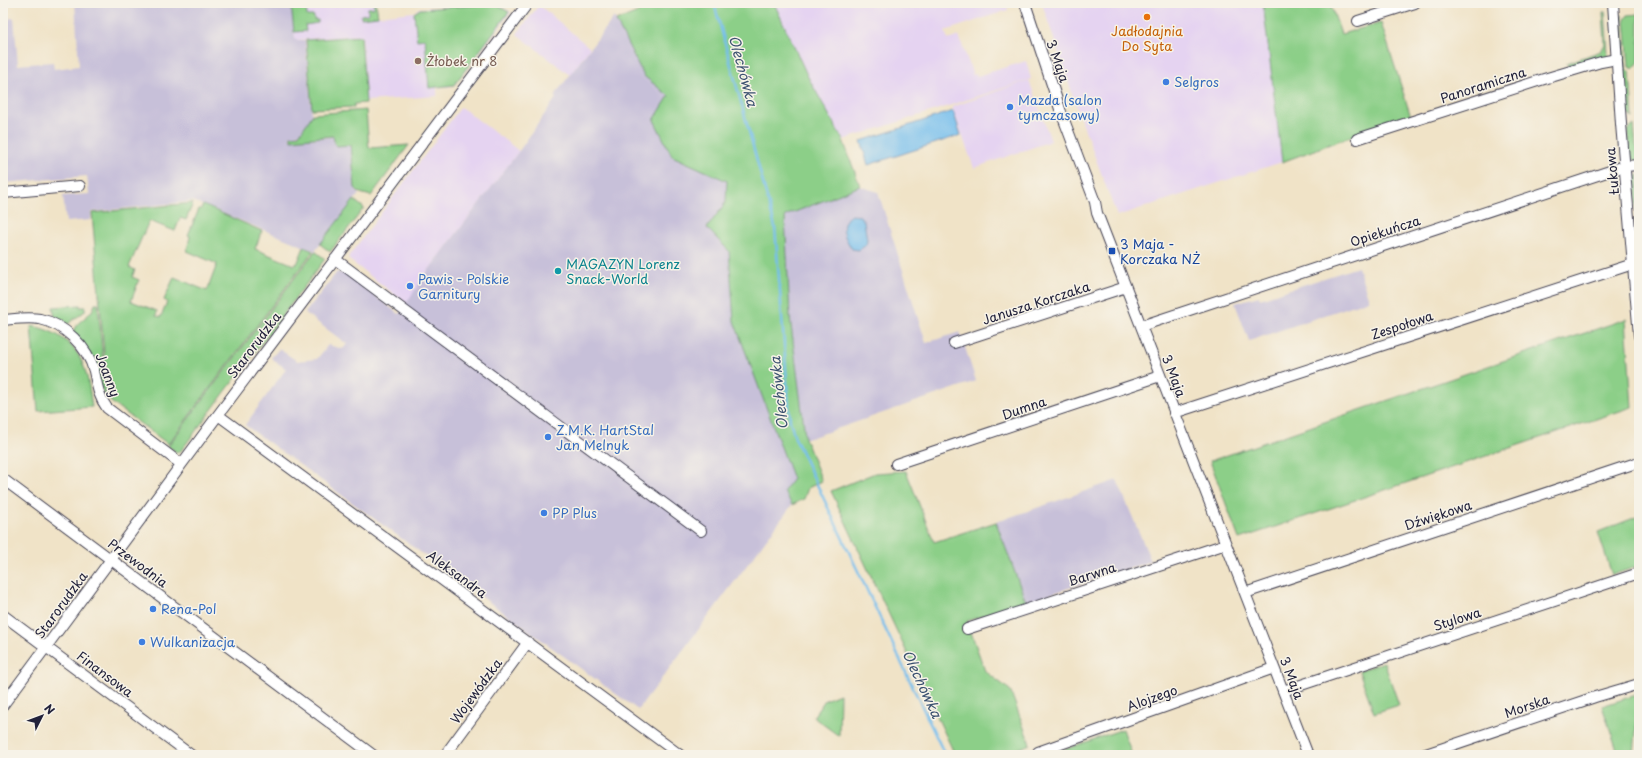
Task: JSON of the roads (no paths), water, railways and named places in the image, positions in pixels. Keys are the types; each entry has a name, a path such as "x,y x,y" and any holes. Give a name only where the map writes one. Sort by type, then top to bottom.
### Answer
{"street":[{"name":"Starorudzka","path":"3,705 181,464 528,3"},
{"name":"3 Maja","path":"1025,3 1061,112 1095,202 1097,213 1308,755"},
{"path":"1358,21 1415,3"},
{"name":"Łukowa","path":"1613,3 1625,166 1636,265 1639,336"},
{"name":"Panoramiczna","path":"1357,139 1544,79 1601,62 1617,59"},
{"name":"Opiekuńcza","path":"1141,326 1625,166 1639,165"},
{"path":"3,193 80,186"},
{"path":"335,259 700,531"},
{"name":"Zespołowa","path":"1174,413 1636,265"},
{"name":"Janusza Korczaka","path":"954,343 1126,287"},
{"name":"Joanny","path":"3,320 26,318 41,320 58,326 70,335 84,349 90,360 100,397 107,408 181,464"},
{"name":"Dumna","path":"896,464 1160,376"},
{"name":"Aleksandra","path":"218,415 680,755"},
{"name":"Dźwiękowa","path":"1245,593 1639,462"},
{"name":"Przewodnia","path":"3,479 373,755"},
{"name":"Barwna","path":"967,628 1226,544"},
{"name":"Stylowa","path":"1283,691 1639,573"},
{"name":"Finansowa","path":"3,615 190,755"},
{"name":"Wojewódzka","path":"445,755 528,642"},
{"name":"Alojzego","path":"1038,752 1274,668"},
{"name":"Morska","path":"1423,755 1595,697 1639,684"}],"water":[{"path":"953,111 961,135 868,165 861,141"},
{"path":"851,215 860,216 864,221 867,240 866,245 859,250 852,249 847,240 843,227"}],"waterway":[{"name":"Olechówka","path":"714,3 775,227 790,421 795,438 945,755"}],"place":[{"name":"Jadłodajnia Do Syta","path":"1147,17"},
{"name":"Żłobek nr 8","path":"418,61"},
{"name":"Selgros","path":"1166,82"},
{"name":"Mazda (salon tymczasowy)","path":"1010,107"},
{"name":"3 Maja - Korczaka NŻ","path":"1112,251"},
{"name":"MAGAZYN Lorenz Snack-World","path":"558,271"},
{"name":"Pawis - Polskie Garnitury","path":"410,286"},
{"name":"Z.M.K. HartStal Jan Melnyk","path":"548,437"},
{"name":"PP Plus","path":"544,513"},
{"name":"Rena-Pol","path":"153,609"},
{"name":"Wulkanizacja","path":"142,642"}]}
